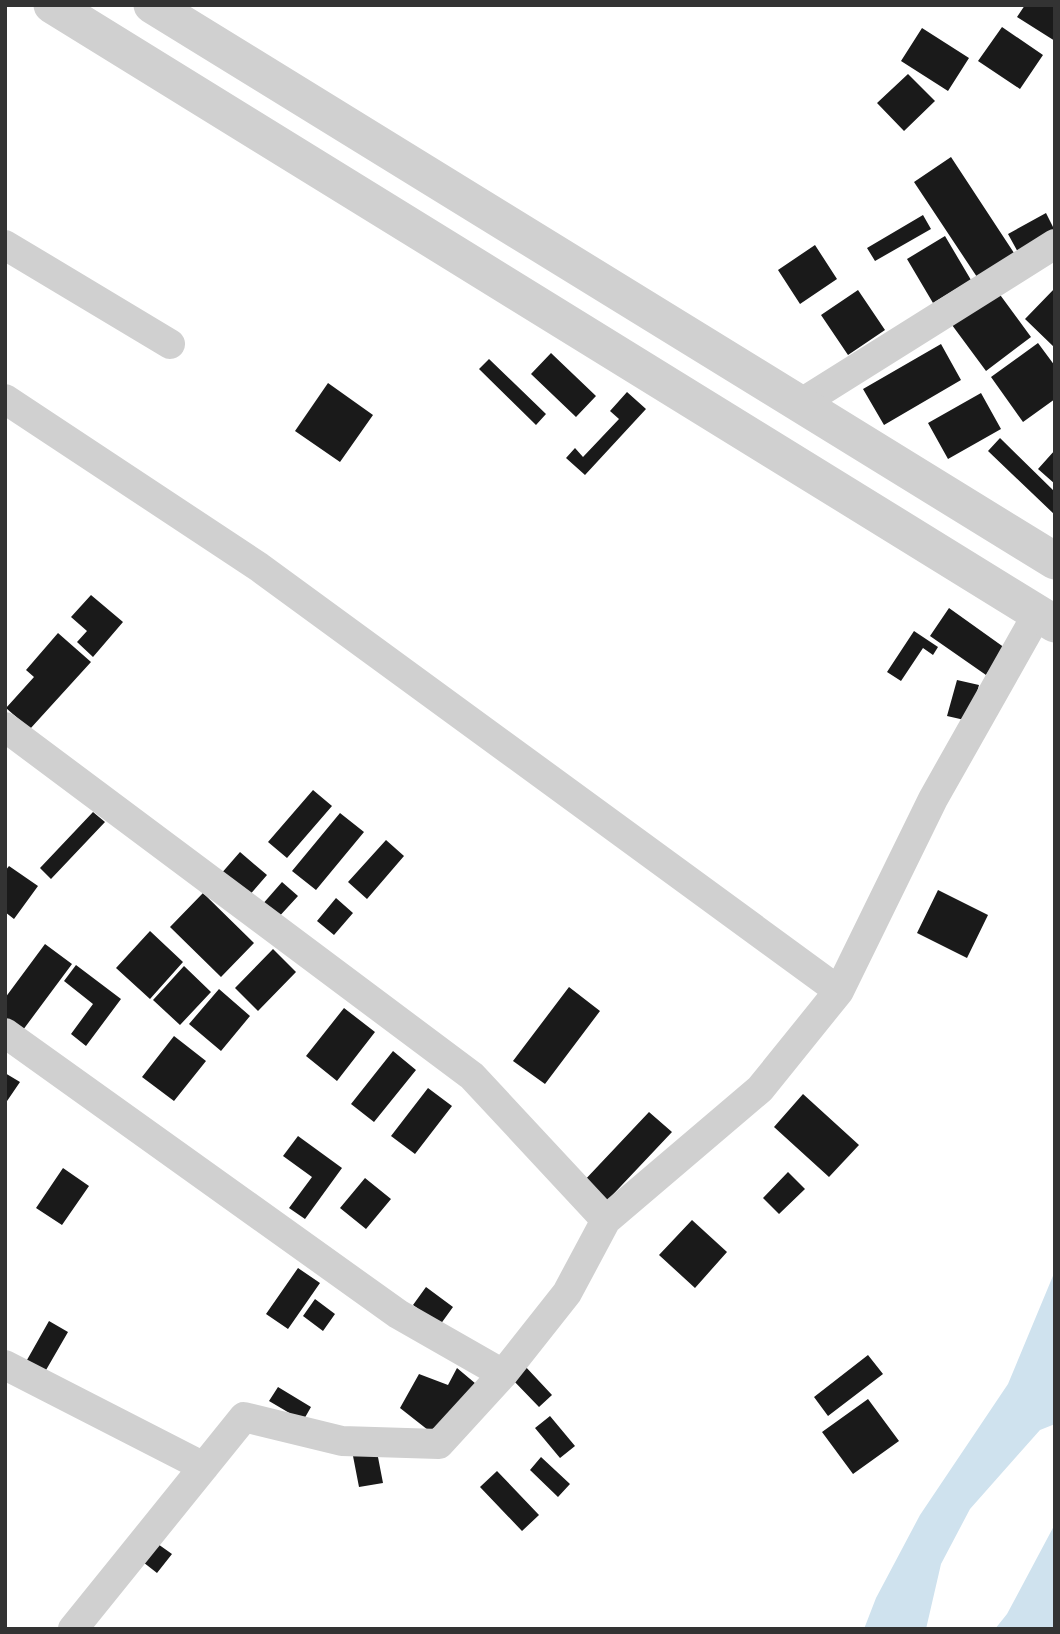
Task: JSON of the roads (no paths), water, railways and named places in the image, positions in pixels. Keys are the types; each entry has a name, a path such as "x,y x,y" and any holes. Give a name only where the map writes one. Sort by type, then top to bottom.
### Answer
{"street":[{"path":"52,5 1046,618 933,799 839,990 760,1089 606,1220 567,1293 503,1374 439,1444 342,1441 244,1417 73,1629"},
{"path":"152,5 1055,561"},
{"path":"800,404 1055,244"},
{"path":"5,245 170,344"},
{"path":"568,324 596,279"},
{"path":"5,400 259,567 839,990"},
{"path":"5,727 472,1076 606,1220"},
{"path":"5,1033 398,1314 503,1374"},
{"path":"5,1366 204,1467"}],"water":[{"path":"1055,1271 1055,1424 1040,1430 970,1509 941,1564 926,1629 864,1629 876,1598 920,1515 1008,1384"},
{"path":"1055,1524 1055,1629 995,1629 1007,1614"}]}
